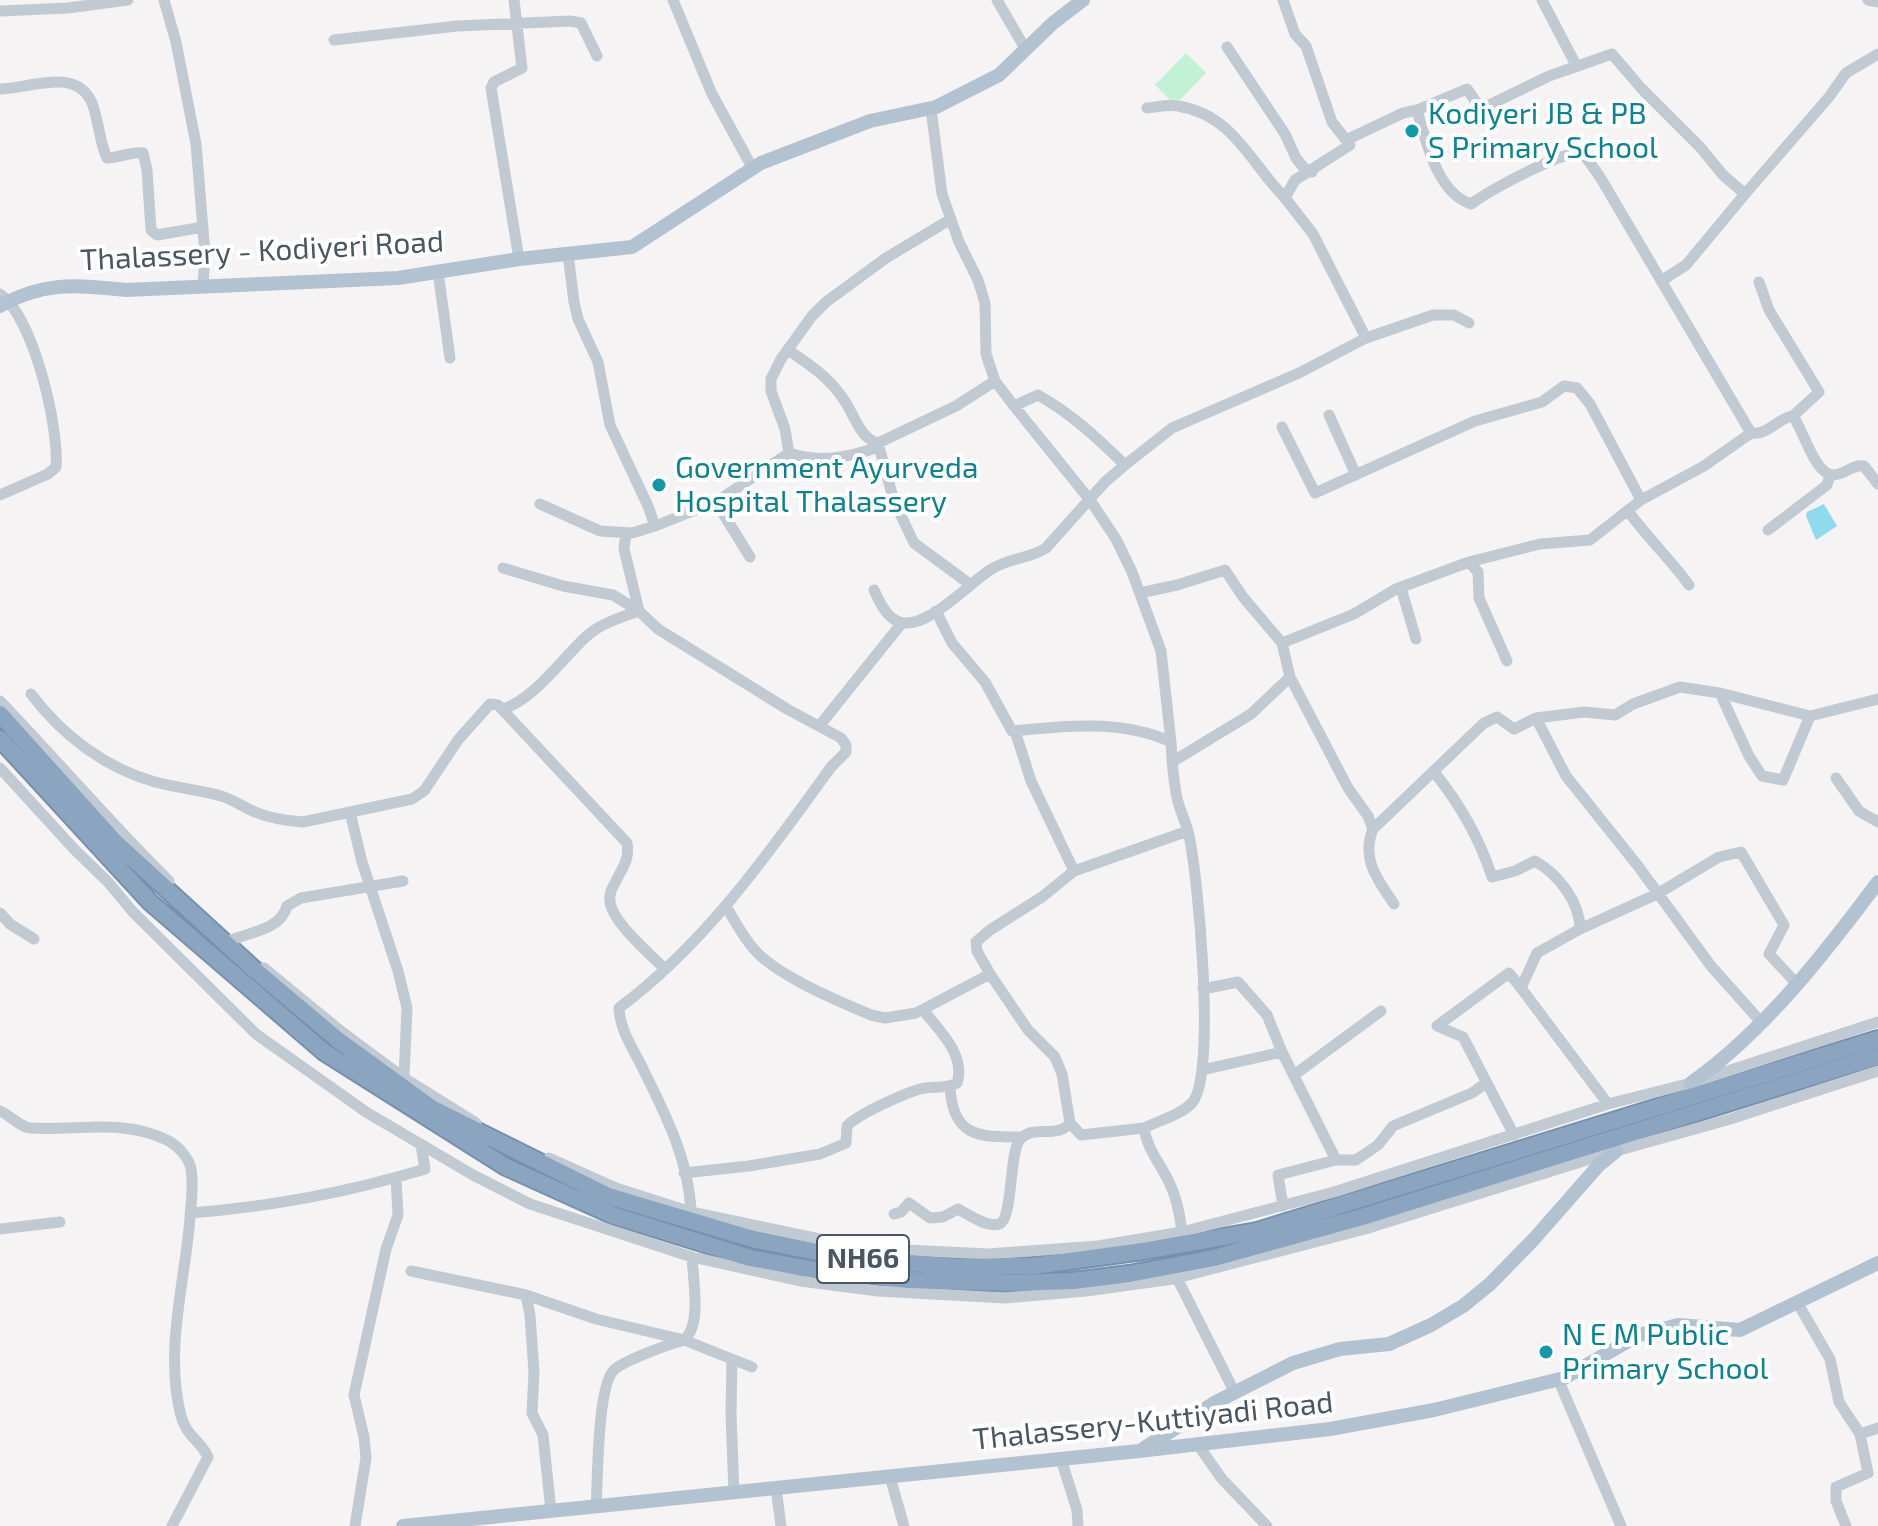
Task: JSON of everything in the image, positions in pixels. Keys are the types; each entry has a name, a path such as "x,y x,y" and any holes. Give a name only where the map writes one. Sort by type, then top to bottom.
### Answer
{"highway":[{"name":"NH66","path":"0,714 116,843 256,971 338,1040 433,1109 608,1196 756,1240 847,1258 958,1267 1033,1266 1257,1231 1878,1039"},
{"name":"NH66","path":"0,739 150,902 324,1052 506,1167 612,1215 750,1258 821,1271 909,1280 1014,1283 1073,1281 1129,1274 1214,1258 1362,1217 1878,1056"}],"main road":[{"name":"Thalassery - Kodiyeri Road","path":"3,300 43,288 85,286 126,290 398,278 519,259 632,247 753,169 870,121 931,109 987,83 1083,0"},
{"path":"1691,1083 1731,1052 1797,984 1877,884"},
{"path":"1139,1451 1235,1393 1293,1363 1318,1354 1389,1344 1463,1306 1490,1284 1599,1165 1616,1151"},
{"name":"Thalassery-Kuttiyadi Road","path":"403,1526 510,1521 551,1511 1330,1429 1434,1410 1558,1379 1639,1335 1678,1325 1740,1330 1878,1263"}],"street":[{"path":"0,11 128,0"},
{"path":"164,0 196,144 206,270 203,286"},
{"path":"169,14 180,0"},
{"path":"514,0 522,68 494,82 491,88 519,259"},
{"path":"673,0 712,94 753,169"},
{"path":"997,0 1026,50"},
{"path":"1283,0 1295,34 1306,46 1332,122 1350,145 1295,180 1285,198"},
{"path":"1868,0 1878,2"},
{"path":"1545,1 1576,65"},
{"path":"334,40 517,22 570,21 581,23 597,56"},
{"path":"1227,47 1285,134 1296,158 1312,172"},
{"path":"1346,140 1403,113 1467,89 1481,109 1576,65 1612,54 1701,148 1714,166 1745,194"},
{"path":"1661,281 1686,265 1846,73 1878,54"},
{"path":"0,89 47,82 64,82 80,88 91,101 107,158 143,153 151,230 157,235 203,227"},
{"path":"1147,108 1178,106 1211,118 1237,136 1270,183 1313,234 1366,338"},
{"path":"931,109 942,194 985,303 986,354 995,381 1090,500 1116,539 1161,651 1172,762 1178,801 1188,831 1201,942 1203,989 1202,1070 1194,1101 1177,1114 1144,1128 1081,1135 1074,1131 1070,1123 1062,1074 1055,1057 1028,1030 990,974 977,951 976,942 1074,871 1188,831"},
{"path":"1417,110 1437,168 1450,191 1471,204 1553,160 1574,151 1583,153 1751,433 1756,435 1787,416 1793,416 1819,392 1769,310 1759,282"},
{"path":"789,453 785,429 771,391 771,379 788,350 826,302 886,258 951,219"},
{"path":"568,254 576,311 598,362 610,425 655,526"},
{"path":"438,272 450,358"},
{"path":"0,495 48,474 56,467 57,453 52,414 37,358 3,300"},
{"path":"874,590 883,609 893,619 902,623 929,617 992,568 1011,558 1034,555 1046,548 1125,465 1172,428 1299,373 1366,338 1433,315 1454,315 1469,323"},
{"path":"788,350 819,370 846,402 865,436 878,445 894,501 914,543 971,585"},
{"path":"540,504 600,531 626,533 655,526 716,502 789,453 817,460 859,454 956,406 995,381"},
{"path":"1282,427 1315,493 1475,421 1542,402 1564,386 1577,388 1590,404 1641,500"},
{"path":"1014,406 1038,395 1081,422 1125,465"},
{"path":"1329,415 1356,475"},
{"path":"1793,416 1817,463 1830,475"},
{"path":"1282,643 1354,614 1401,588 1469,562 1540,544 1590,540 1641,500 1704,466 1751,433"},
{"path":"1830,475 1859,465 1864,466 1878,484"},
{"path":"1768,530 1827,485 1830,475"},
{"path":"716,502 750,557"},
{"path":"1628,511 1689,585"},
{"path":"626,533 624,549 639,611"},
{"path":"1469,562 1478,572 1479,598 1507,661"},
{"path":"503,568 563,586 613,595 639,611 658,629 787,709 820,725 841,738 846,745 846,752 831,767 726,906 688,949 619,1008 619,1026 661,1105 678,1148 691,1212"},
{"path":"1140,593 1225,570 1243,597 1282,643 1290,677 1373,829"},
{"path":"1401,588 1416,639"},
{"path":"503,709 513,706 528,693 590,633 639,611"},
{"path":"936,611 952,643 985,682 1009,729 1099,727 1139,731 1171,742"},
{"path":"820,725 902,623"},
{"path":"1172,762 1251,714 1290,677"},
{"path":"1394,904 1374,874 1367,845 1373,829 1484,723 1497,717 1514,729 1536,718 1584,712 1615,715 1633,704 1680,687 1720,693 1810,716 1878,699"},
{"path":"1720,693 1749,756 1762,776 1783,780 1810,716"},
{"path":"31,694 49,718 90,752 153,782 221,796 254,812 286,821 303,822 412,799 424,791 458,740 490,704 503,709 627,843 629,854 609,899 611,906 616,917 665,969"},
{"path":"0,701 93,805 209,921 342,1032 404,1078 482,1126 616,1188 691,1212 824,1240 907,1250 988,1254 1098,1246 1182,1232 1283,1206 1608,1104 1691,1083 1878,1022"},
{"path":"1536,718 1566,776 1638,866 1711,966 1761,1022"},
{"path":"1015,731 1031,781 1074,871"},
{"path":"0,768 133,912 256,1034 342,1095 421,1145 530,1204 692,1257 800,1281 878,1291 1005,1298 1086,1291 1177,1278 1365,1229 1878,1071"},
{"path":"1434,772 1452,794 1476,834 1492,877 1535,861 1548,868 1580,915 1580,929"},
{"path":"1836,778 1859,811 1878,822"},
{"path":"350,812 407,1008 404,1078"},
{"path":"1521,988 1537,953 1580,929 1657,894 1719,857 1741,852 1784,925 1769,954 1797,984"},
{"path":"231,940 273,925 285,916 287,906 301,898 403,881"},
{"path":"726,906 754,950 787,975 871,1015 895,1018 923,1010 990,974"},
{"path":"0,913 10,924 34,939"},
{"path":"1514,1135 1463,1037 1437,1026 1509,973 1608,1104"},
{"path":"1203,989 1238,982 1267,1015 1336,1160"},
{"path":"684,1173 820,1154 846,1143 847,1126 860,1115 921,1089 950,1087 957,1083 960,1074 958,1058 923,1010"},
{"path":"1294,1075 1381,1011"},
{"path":"1202,1070 1282,1052"},
{"path":"1283,1206 1278,1175 1336,1160 1356,1160 1378,1145 1393,1126 1472,1093 1486,1083"},
{"path":"950,1087 951,1108 959,1124 980,1136 1021,1137 1034,1132 1066,1129 1070,1123"},
{"path":"0,1111 28,1129 116,1126 170,1141 184,1153 191,1167 190,1213 177,1308 177,1384 185,1428 208,1457 172,1526"},
{"path":"1144,1128 1151,1152 1170,1183 1179,1209 1182,1232"},
{"path":"894,1214 901,1212 909,1203 930,1218 943,1217 958,1209 989,1223 1002,1223 1007,1214 1010,1178 1021,1137"},
{"path":"190,1213 245,1209 335,1193 396,1178 425,1169 421,1145"},
{"path":"355,1526 366,1458 354,1395 386,1249 398,1215 396,1178"},
{"path":"0,1229 60,1222"},
{"path":"596,1507 601,1402 606,1380 615,1368 684,1340 691,1334 695,1322 692,1257"},
{"path":"411,1271 526,1295 596,1319 684,1340 752,1367"},
{"path":"1177,1278 1235,1393"},
{"path":"526,1295 534,1372 532,1413 543,1435 551,1511"},
{"path":"1797,1302 1830,1359 1839,1402 1860,1434 1868,1473 1836,1487 1836,1501 1846,1526"},
{"path":"732,1359 734,1493"},
{"path":"1558,1379 1621,1526"},
{"path":"1860,1434 1878,1428"},
{"path":"1198,1445 1222,1479 1267,1526"},
{"path":"1061,1459 1077,1510 1078,1526"},
{"path":"890,1477 904,1526"},
{"path":"776,1488 781,1526"}],"green space":[{"path":"1186,53 1206,73 1175,105 1155,85"}],"water":[{"path":"1824,504 1837,526 1816,540 1806,516 1807,512"}],"place":[{"name":"Kodiyeri JB & PB S Primary School","path":"1412,131"},
{"name":"Government Ayurveda Hospital Thalassery","path":"659,485"},
{"name":"N E M Public Primary School","path":"1546,1352"}]}
